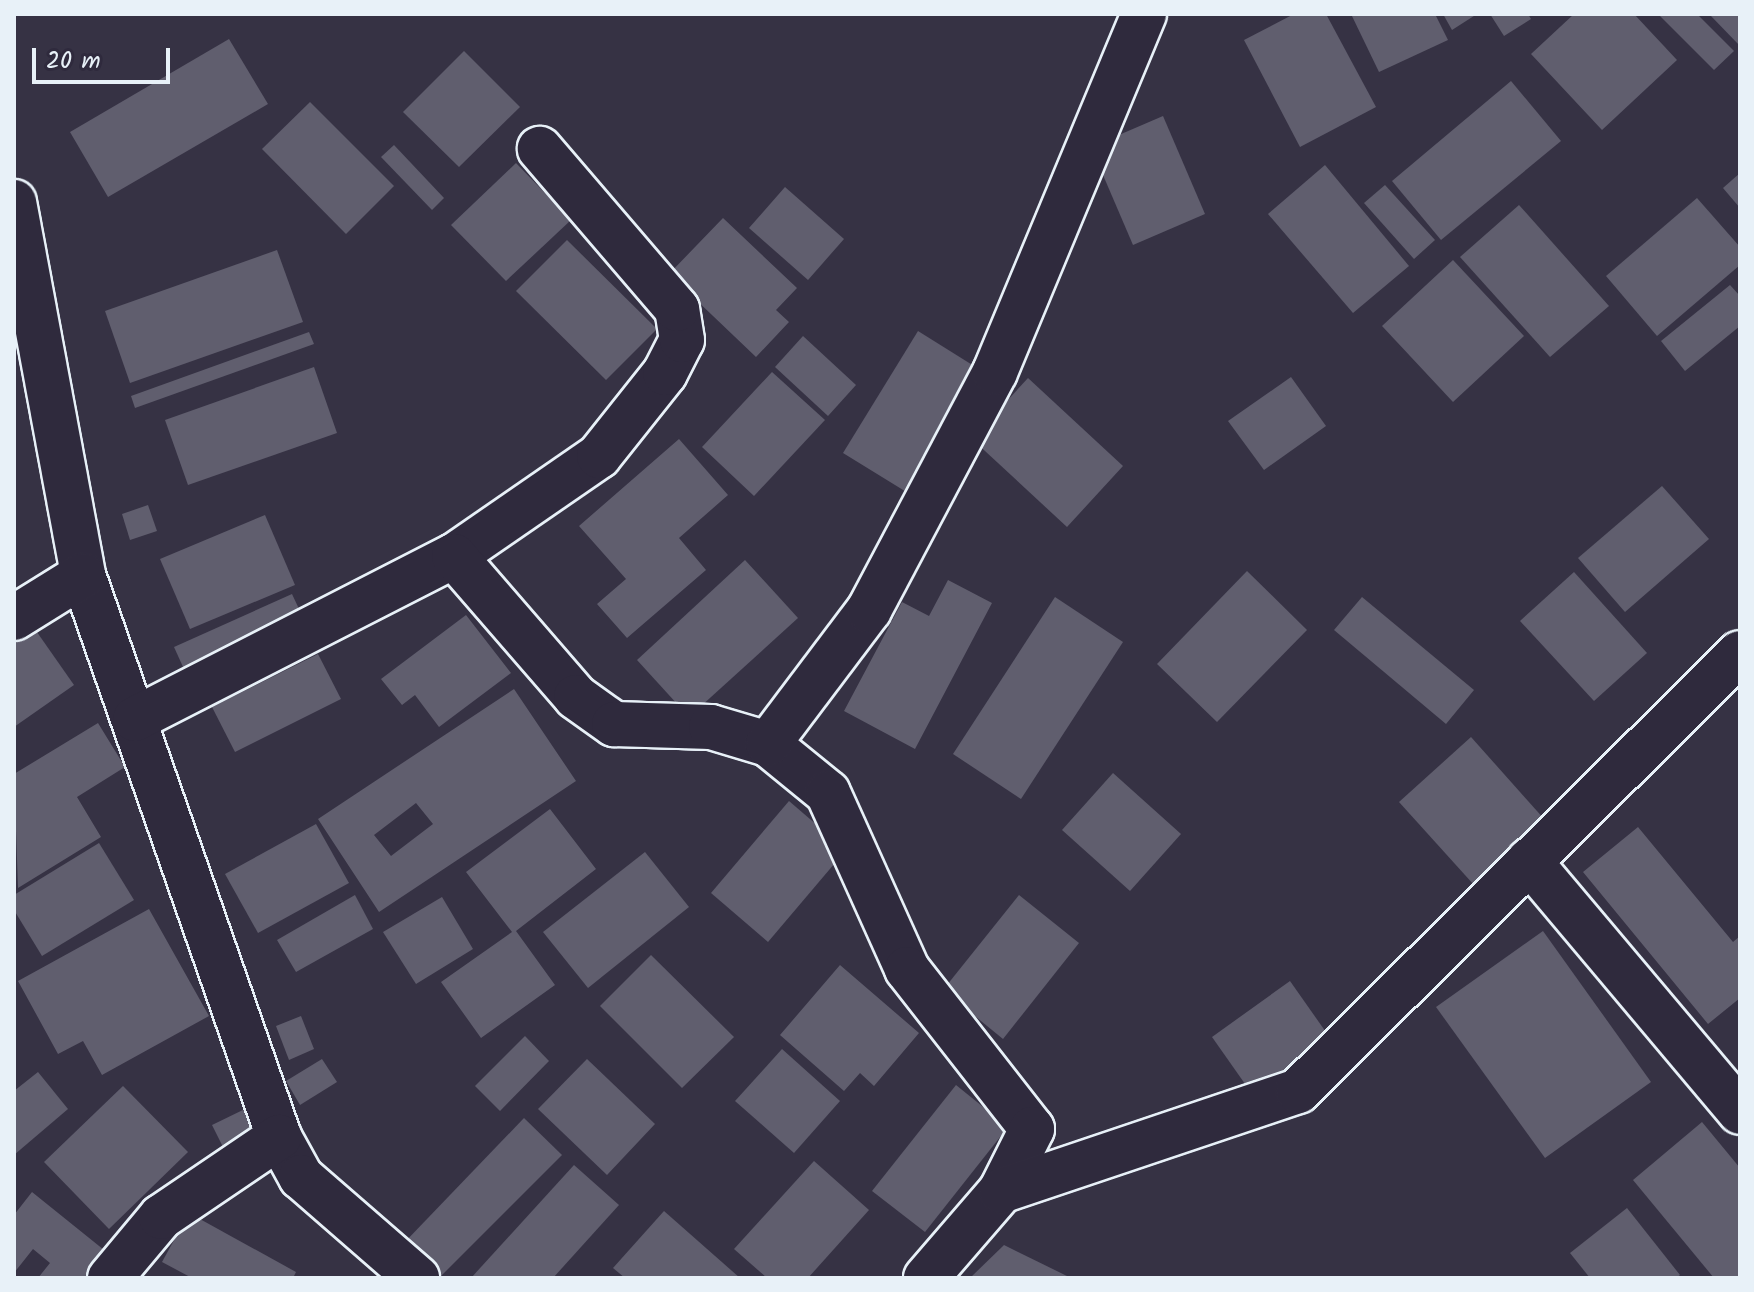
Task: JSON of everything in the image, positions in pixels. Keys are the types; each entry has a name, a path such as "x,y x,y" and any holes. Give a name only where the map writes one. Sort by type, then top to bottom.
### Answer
{"street":[{"path":"768,744 869,610 995,372 1144,14"},
{"path":"135,719 454,556 599,456 665,373 682,340 677,309 540,149"},
{"path":"14,202 83,575 279,1137 301,1177 417,1278"},
{"path":"454,556 576,697 614,724 711,727 768,744 828,793 907,969 1032,1129 1001,1191 926,1278"},
{"path":"14,618 83,575"},
{"path":"1001,1191 1298,1091 1740,653"},
{"path":"1529,861 1740,1112"},
{"path":"110,1278 161,1217 279,1137"}],"building":[{"path":"1294,14 1326,14 1376,107 1300,147 1244,40"},
{"path":"1351,14 1435,14 1448,40 1379,72"},
{"path":"1443,14 1477,14 1452,30"},
{"path":"1490,14 1528,14 1531,19 1504,36"},
{"path":"1574,14 1634,14 1677,60 1602,130 1531,54"},
{"path":"1658,14 1697,14 1734,51 1714,70"},
{"path":"1709,14 1740,14 1740,46"},
{"path":"229,39 268,104 108,197 70,132"},
{"path":"464,51 520,107 459,167 403,112"},
{"path":"1511,81 1561,141 1441,240 1392,181"},
{"path":"310,102 394,186 346,234 262,149"},
{"path":"1163,116 1205,214 1133,245 1091,147"},
{"path":"394,145 444,198 432,210 381,157"},
{"path":"516,163 571,220 506,281 451,225"},
{"path":"1325,165 1409,266 1353,313 1268,214"},
{"path":"1740,173 1740,208 1723,188"},
{"path":"1385,185 1435,240 1414,259 1364,203"},
{"path":"785,187 844,239 808,280 749,228"},
{"path":"1697,198 1740,247 1740,265 1657,336 1606,276"},
{"path":"1519,205 1609,306 1550,357 1460,257"},
{"path":"723,218 797,288 776,310 789,322 756,357 669,274"},
{"path":"567,240 657,329 606,380 516,291"},
{"path":"277,250 303,322 130,383 105,311"},
{"path":"1453,260 1524,336 1453,402 1382,326"},
{"path":"1730,285 1740,296 1740,326 1685,371 1661,341"},
{"path":"918,331 982,371 908,493 843,453"},
{"path":"309,332 314,344 135,408 131,396"},
{"path":"803,336 856,385 828,416 775,367"},
{"path":"314,367 337,433 188,485 165,420"},
{"path":"772,372 825,420 754,496 702,447"},
{"path":"1291,377 1326,426 1264,470 1228,421"},
{"path":"1028,378 1123,466 1067,527 972,439"},
{"path":"679,439 728,495 679,538 706,570 627,638 597,604 626,579 579,526"},
{"path":"1662,486 1709,539 1625,612 1578,558"},
{"path":"148,505 157,531 130,540 122,514"},
{"path":"265,515 295,585 190,629 160,559"},
{"path":"745,560 798,618 689,717 637,660"},
{"path":"1247,571 1307,630 1217,722 1157,664"},
{"path":"1574,572 1647,653 1594,701 1520,621"},
{"path":"948,580 992,603 915,749 844,711 902,602 929,616"},
{"path":"292,594 306,624 188,678 174,647"},
{"path":"1055,597 1123,642 1021,799 953,754"},
{"path":"1362,597 1474,690 1446,724 1334,630"},
{"path":"466,615 511,673 439,727 415,695 402,705 381,679"},
{"path":"32,625 74,685 14,727 14,638"},
{"path":"318,654 341,699 235,752 212,707"},
{"path":"514,689 576,781 379,912 318,819","holes":["416,803 433,824 391,856 374,835"]},
{"path":"98,723 125,767 77,797 101,837 18,888 14,774"},
{"path":"1471,737 1545,820 1474,885 1399,802"},
{"path":"1113,773 1181,834 1130,891 1062,830"},
{"path":"789,801 846,850 768,942 711,893"},
{"path":"550,809 596,869 516,931 555,985 481,1038 441,982 512,932 466,872"},
{"path":"316,824 349,883 258,933 225,874"},
{"path":"1638,827 1733,942 1740,936 1740,998 1708,1024 1583,872"},
{"path":"99,843 134,900 42,956 14,910 14,895"},
{"path":"645,852 689,907 588,988 543,932"},
{"path":"355,895 373,929 296,972 277,940"},
{"path":"1019,895 1079,943 1003,1039 943,990"},
{"path":"442,897 473,949 416,984 383,932"},
{"path":"149,909 209,1016 102,1075 83,1041 58,1054 18,981"},
{"path":"1543,931 1651,1082 1545,1158 1436,1007"},
{"path":"651,955 734,1037 682,1088 600,1006"},
{"path":"840,965 919,1033 874,1086 860,1073 844,1091 780,1035"},
{"path":"1290,981 1335,1045 1257,1101 1212,1037"},
{"path":"301,1016 314,1049 289,1060 276,1026"},
{"path":"525,1036 549,1061 500,1111 475,1086"},
{"path":"782,1049 840,1101 794,1153 735,1101"},
{"path":"322,1059 337,1082 300,1105 286,1081"},
{"path":"587,1059 655,1124 607,1175 538,1109"},
{"path":"38,1072 68,1109 14,1155 14,1091"},
{"path":"956,1085 1008,1127 925,1232 872,1191"},
{"path":"123,1086 188,1152 109,1229 44,1162"},
{"path":"247,1108 264,1142 229,1159 212,1125"},
{"path":"524,1118 562,1155 439,1278 403,1244"},
{"path":"1702,1122 1740,1168 1740,1278 1714,1278 1633,1180"},
{"path":"814,1161 869,1210 808,1278 767,1278 734,1249"},
{"path":"574,1165 619,1205 553,1278 471,1278"},
{"path":"32,1192 114,1258 99,1278 38,1278 50,1263 33,1249 14,1273 14,1215"},
{"path":"1627,1208 1680,1275 1676,1278 1590,1278 1570,1253"},
{"path":"664,1211 740,1278 625,1278 613,1268"},
{"path":"189,1213 296,1272 293,1278 192,1278 162,1262"},
{"path":"1004,1245 1067,1276 970,1278"}]}
